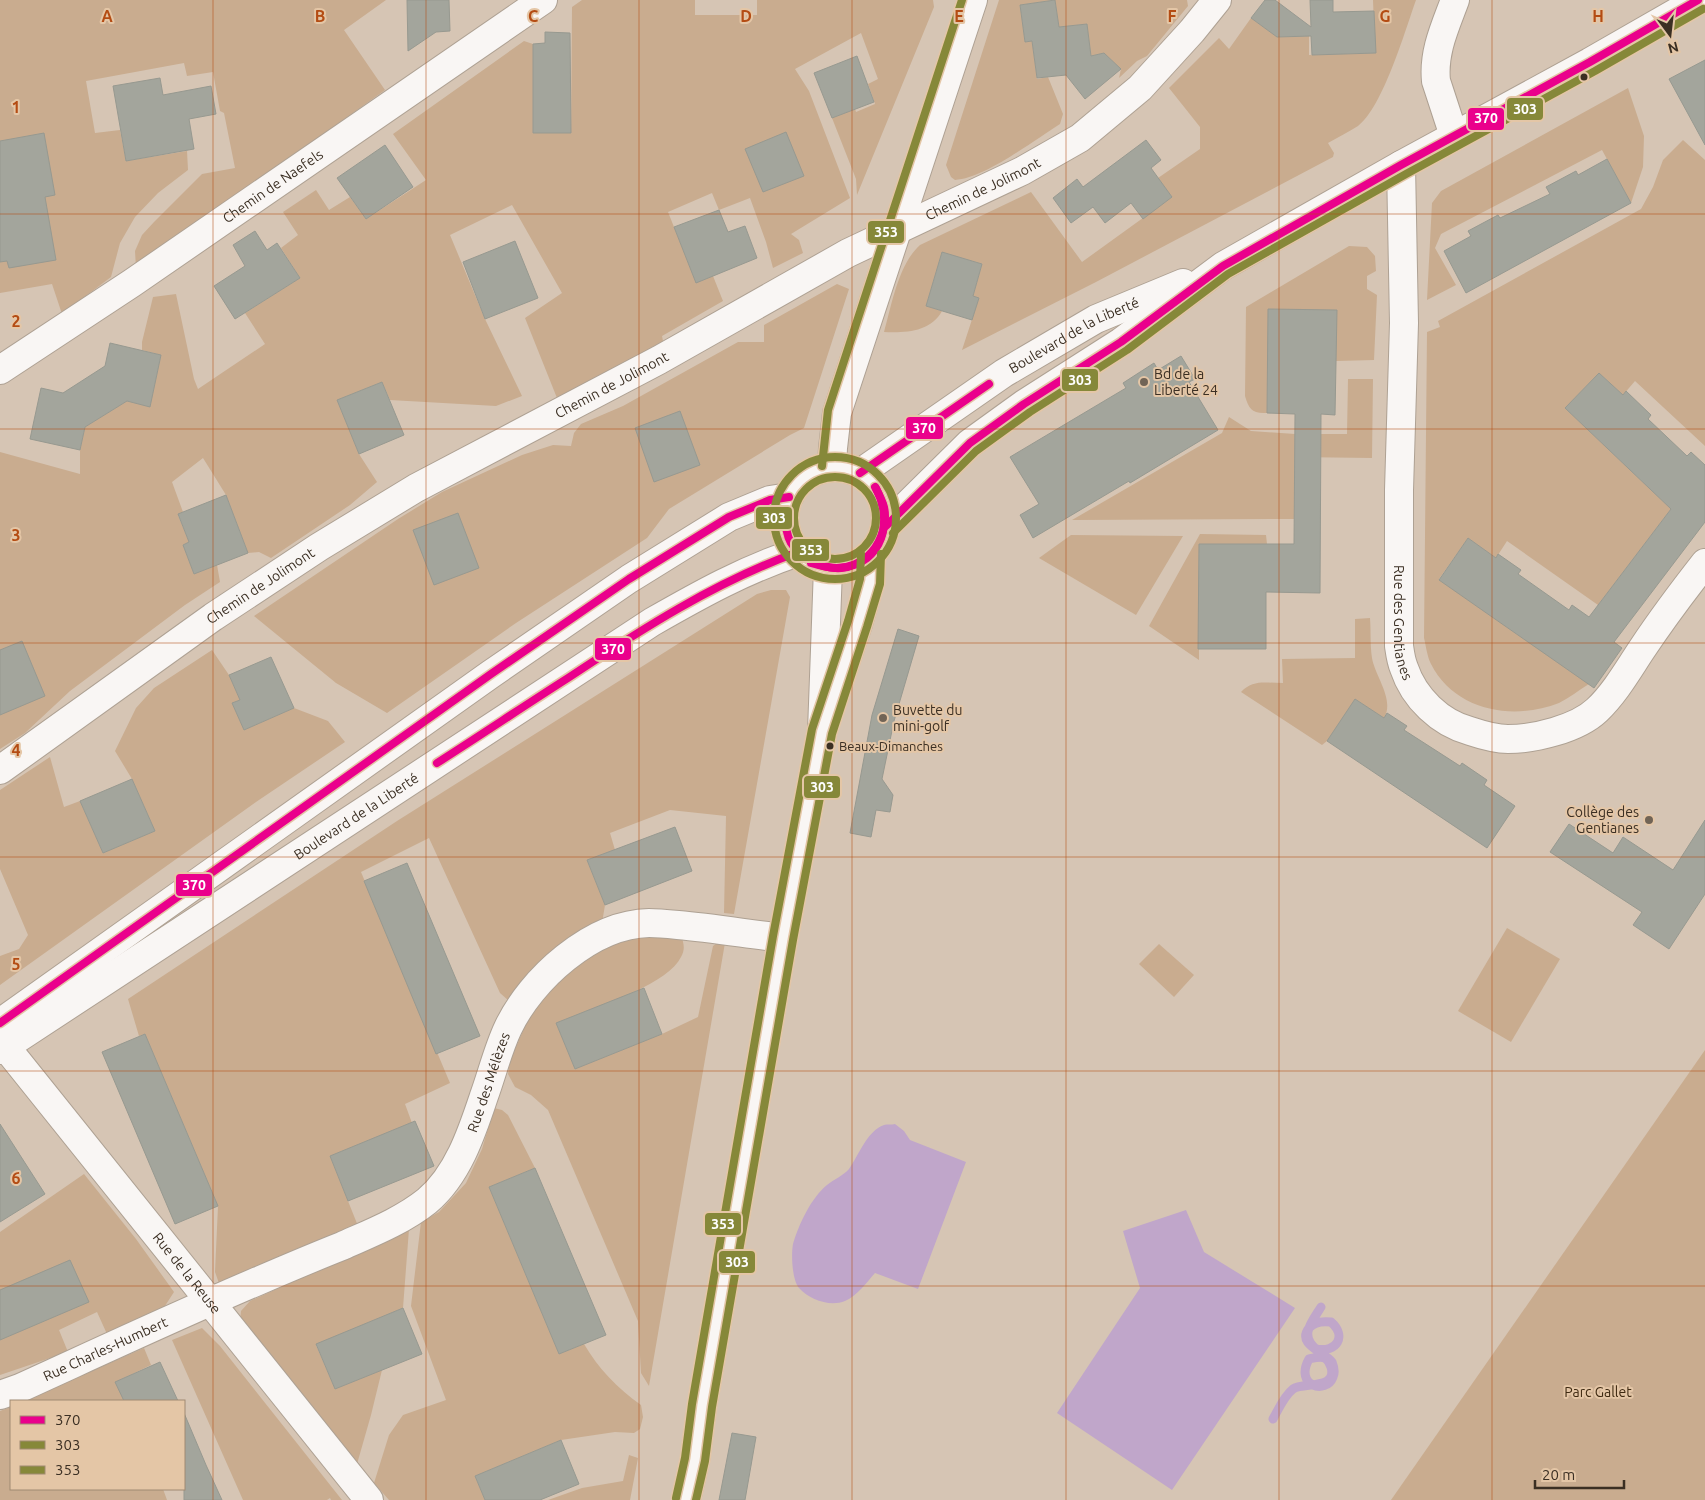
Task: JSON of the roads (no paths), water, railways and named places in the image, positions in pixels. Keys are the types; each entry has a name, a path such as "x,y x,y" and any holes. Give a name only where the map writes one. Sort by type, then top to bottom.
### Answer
{"street":[{"name":"Chemin de Naefels","path":"0,370 136,280 543,0"},
{"path":"832,467 832,448 837,413 973,0"},
{"name":"Chemin de Jolimont","path":"0,770 213,617 319,547 400,498 659,360 848,253 1022,171 1080,138 1140,88 1192,31 1217,0"},
{"path":"1454,0 1435,55 1436,81 1454,136"},
{"name":"Boulevard de la Liberté","path":"886,526 970,443 1024,404 1121,342 1224,266 1698,0"},
{"name":"Rue des Gentianes","path":"1401,165 1404,323 1399,646 1404,669 1428,707 1442,718 1463,729 1507,739 1526,738 1575,724 1596,711 1619,683 1675,601 1705,563"},
{"name":"Boulevard de la Liberté","path":"860,473 1004,373 1096,319 1224,266"},
{"path":"832,467 846,468 860,473 872,483 881,496 886,511 886,526 881,541 871,554 858,563 843,568 828,568 811,563 798,552 789,540 784,512 789,497 806,476 819,470 832,467"},
{"path":"1,1040 491,674 629,579 728,517 770,500 789,497"},
{"name":"Boulevard de la Liberté","path":"1,1040 652,622 705,591 753,568 798,552"},
{"path":"686,1500 695,1460 704,1396 783,938 822,731 858,624 870,581 871,554"},
{"path":"822,731 828,568"},
{"name":"Rue des Mélèzes","path":"210,1301 376,1231 428,1200 445,1181 461,1154 475,1123 507,1029 519,1006 539,983 572,953 601,935 626,926 649,923 783,938"},
{"name":"Rue de la Reuse","path":"1,1040 368,1500"},
{"name":"Rue Charles-Humbert","path":"0,1395 20,1388 210,1301"}],"waterway":[{"path":"1273,1419 1284,1399 1293,1389 1298,1387 1304,1386 1311,1385 1318,1384 1329,1379 1332,1374 1329,1362 1323,1357 1309,1359 1305,1368 1305,1376 1308,1381 1313,1385 1324,1386 1333,1377 1332,1362 1313,1348 1306,1339 1309,1328 1319,1322 1331,1322 1336,1327 1339,1338 1334,1346 1323,1350 1316,1349 1308,1339 1309,1328 1311,1323 1321,1307"}],"place":[{"name":"Bd de la Liberté 24","path":"1144,382"},
{"name":"Buvette du mini-golf","path":"883,718"},
{"name":"Beaux-Dimanches","path":"830,746"},
{"name":"Collège des Gentianes","path":"1649,820"}],"park label":[{"name":"Parc Gallet","path":"1598,1392"}]}
